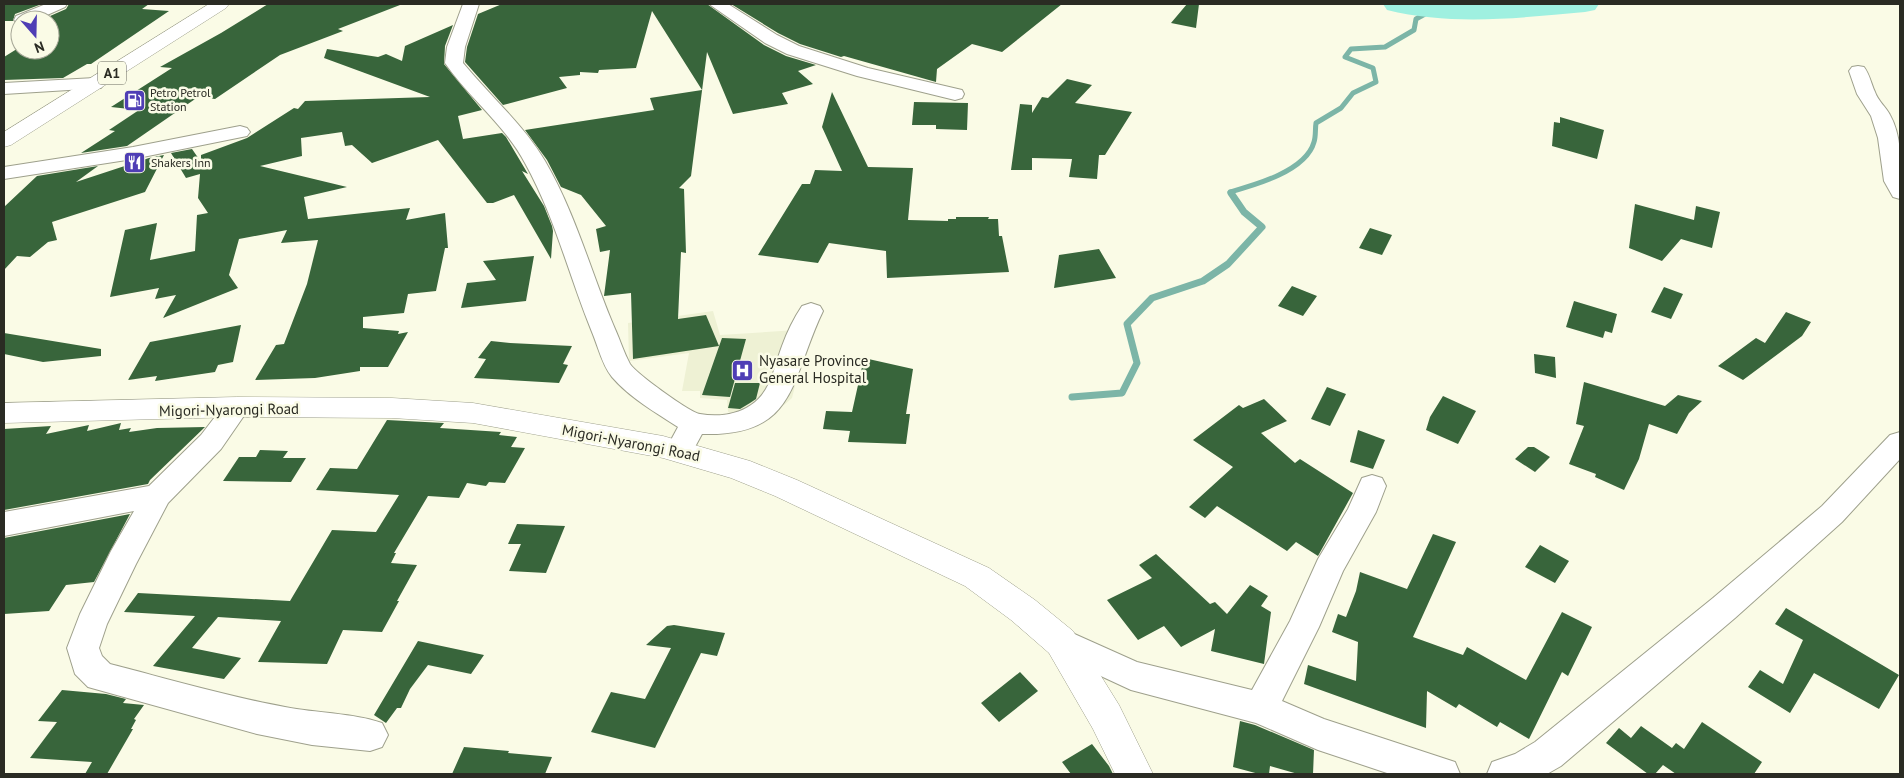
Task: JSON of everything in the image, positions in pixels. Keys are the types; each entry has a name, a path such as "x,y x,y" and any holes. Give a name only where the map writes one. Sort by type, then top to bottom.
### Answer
{"main road":[{"name":"A1","path":"4,141 220,4"},
{"name":"Migori-Nyarongi Road","path":"4,413 237,407 327,410 392,408 473,413 679,451 740,469 786,488 977,577 1023,610 1061,642 1106,717 1134,774"}],"street":[{"path":"45,10 59,4"},
{"path":"471,4 468,17 456,43 454,63 472,86 503,118 534,160 551,192 571,241 592,303 620,369 636,386 693,424 738,423 766,408 776,398 782,387 800,332 811,311"},
{"path":"717,4 771,39 793,50 863,72 955,94"},
{"path":"1858,71 1866,94 1881,116 1888,138 1894,181 1900,193"},
{"path":"4,89 95,84"},
{"path":"4,174 142,151 240,132"},
{"path":"237,407 211,442 158,495 122,560 91,624 83,648 87,664 100,676 257,718 312,729 370,735"},
{"path":"679,451 693,424"},
{"path":"1505,774 1523,769 1548,754 1724,608 1832,514 1900,442"},
{"path":"1261,708 1303,627 1329,568 1361,512 1372,486"},
{"path":"4,524 158,495"},
{"path":"1061,642 1131,675 1261,708 1318,734 1442,774"}],"shaded area":[{"name":"Nyasare Province General Hospital","path":"713,311 720,335 812,329 807,354 797,378 792,398 776,412 763,417 749,413 728,412 727,400 700,398 700,391 682,391 689,353 629,361 628,323"}],"building":[{"path":"4,4 42,4 26,10 10,10 10,21 4,21"},
{"path":"69,4 149,4 142,9 169,11 91,64 87,64 63,78 4,80 4,57 10,53 10,60 60,60 60,12 66,9"},
{"path":"268,4 400,5 338,29 343,31 280,55 215,99 198,97 127,146 81,153 115,131 109,130 139,110 111,107 172,68 160,67"},
{"path":"502,4 707,4 764,45 786,56 816,65 798,71 813,84 782,93 788,104 733,114 707,52 691,176 679,188 684,189 686,253 681,252 678,319 706,315 719,346 633,359 631,293 604,296 610,250 600,252 596,229 606,226 581,195 561,187 547,160 525,130 654,110 650,98 702,90 652,11 636,68 599,70 598,73 580,72 580,75 559,77 567,88 503,105 465,62 467,47 478,14"},
{"path":"731,4 1062,4 1002,52 972,44 937,69 936,82 800,44 778,33"},
{"path":"1187,4 1199,4 1196,28 1171,23"},
{"path":"453,25 445,46 444,64 482,110 458,116 463,139 502,133 506,137 528,174 522,171 544,206 552,226 551,259 514,195 493,203 487,203 438,140 372,163 352,145 345,146 342,132 301,138 302,156 260,166 347,187 304,197 308,219 410,208 406,220 445,213 448,248 445,248 436,291 408,294 404,313 363,317 363,328 399,331 398,334 408,332 388,367 360,367 360,371 315,378 255,380 276,345 284,344 307,284 318,240 281,243 287,230 239,239 229,275 238,288 163,318 176,295 155,299 159,288 110,297 125,230 157,223 150,260 195,251 197,215 208,213 198,198 200,174 186,178 171,153 192,149 201,162 201,155 247,138 294,108 298,109 305,101 430,97 324,58 327,49 378,57 386,54 402,61 405,46"},
{"path":"1067,79 1092,85 1075,103 1132,112 1105,155 1099,155 1097,179 1069,177 1072,159 1032,158 1032,170 1011,170 1020,104 1032,105 1032,113 1042,97 1048,98"},
{"path":"832,92 868,167 913,168 908,220 948,221 948,219 956,219 956,217 989,217 988,219 998,219 999,236 1002,236 1009,272 887,278 886,251 829,243 818,263 758,255 802,184 810,184 815,170 842,171 822,127"},
{"path":"914,102 968,103 967,130 936,129 936,125 912,125"},
{"path":"1560,117 1604,130 1597,159 1552,146 1554,122 1560,123"},
{"path":"164,155 145,192 52,222 57,240 48,242 30,257 17,256 4,270 4,207 37,176 98,166 76,182 149,158"},
{"path":"1635,204 1694,220 1696,206 1720,212 1712,248 1681,239 1662,261 1629,248"},
{"path":"1370,228 1392,235 1382,255 1359,248"},
{"path":"1099,249 1116,278 1054,288 1059,255"},
{"path":"534,256 526,301 461,308 467,283 496,280 483,261"},
{"path":"1292,286 1317,296 1303,316 1278,306"},
{"path":"1664,287 1683,294 1671,319 1651,312"},
{"path":"1574,301 1617,314 1612,333 1605,331 1603,338 1566,327"},
{"path":"1786,312 1811,322 1802,336 1743,380 1718,366 1756,338 1765,343"},
{"path":"241,325 233,362 218,365 215,372 155,381 157,376 128,380 150,342"},
{"path":"4,333 101,349 101,356 43,362 4,354"},
{"path":"722,338 746,339 730,397 702,395"},
{"path":"491,341 572,346 563,364 568,365 559,383 474,378 486,359 478,358"},
{"path":"1534,354 1555,357 1556,378 1535,373"},
{"path":"864,358 913,369 906,414 910,414 906,444 848,442 850,431 823,429 826,411 852,412"},
{"path":"1584,382 1665,406 1678,395 1702,401 1689,413 1677,434 1649,424 1639,459 1624,490 1595,477 1596,474 1569,464 1584,426 1576,424"},
{"path":"735,383 760,383 756,399 740,409 728,408"},
{"path":"1327,387 1346,394 1330,426 1311,419"},
{"path":"1443,396 1476,411 1458,444 1426,430 1430,417"},
{"path":"1264,399 1287,421 1261,433 1295,463 1300,459 1353,493 1318,556 1296,542 1287,551 1217,506 1205,518 1189,507 1233,467 1193,440 1239,405 1243,408"},
{"path":"387,420 444,423 440,428 501,432 499,435 517,437 511,447 525,448 505,483 489,482 486,486 467,483 459,498 428,496 394,553 396,553 391,563 417,565 382,632 343,630 327,664 258,662 281,621 218,617 192,648 241,658 224,679 153,666 195,616 124,612 138,593 290,601 332,530 376,532 399,495 316,490 330,468 357,469"},
{"path":"121,423 119,430 131,428 129,432 157,428 205,427 148,484 4,510 4,429 51,426 46,434 89,425 87,431"},
{"path":"1358,430 1385,440 1373,469 1350,462"},
{"path":"1528,447 1534,447 1550,457 1535,472 1515,459"},
{"path":"260,450 288,451 283,458 306,458 291,482 223,481 239,457 256,457"},
{"path":"130,514 94,582 66,585 49,611 4,614 4,538"},
{"path":"517,524 565,526 546,573 509,571 521,544 508,544"},
{"path":"1433,534 1456,542 1413,637 1463,655 1467,647 1526,680 1562,612 1592,627 1568,676 1562,672 1529,739 1500,722 1497,727 1459,704 1456,708 1427,691 1426,728 1304,684 1308,665 1356,681 1358,642 1332,632 1338,614 1346,617 1356,591 1360,572 1407,589"},
{"path":"1540,545 1569,561 1555,583 1525,567"},
{"path":"1156,554 1210,604 1215,602 1227,614 1250,585 1268,596 1261,606 1271,612 1264,664 1211,651 1215,629 1181,647 1164,626 1138,640 1107,600 1152,578 1139,565"},
{"path":"1786,608 1899,675 1879,709 1814,673 1790,713 1748,687 1760,670 1783,684 1803,640 1775,624"},
{"path":"674,625 725,633 717,656 701,653 655,748 591,732 611,692 645,699 671,648 646,645 667,626"},
{"path":"418,641 484,655 471,674 428,665 410,689 401,708 397,708 386,723 374,715"},
{"path":"1020,672 1038,691 999,722 981,703"},
{"path":"62,690 106,694 126,699 123,703 144,705 134,719 136,720 131,729 133,729 107,774 85,774 92,762 30,758 57,722 38,721"},
{"path":"1240,721 1255,725 1314,750 1313,774 1298,774 1270,766 1269,774 1259,774 1233,767"},
{"path":"1702,722 1762,762 1754,774 1676,774 1663,765 1655,774 1648,774 1606,743 1619,728 1631,738 1641,726 1672,748 1676,743 1684,749"},
{"path":"1092,744 1113,774 1071,774 1062,762"},
{"path":"464,747 552,757 545,774 452,774"}],"waterway":[{"path":"1397,4 1434,9 1494,12 1585,4"},
{"path":"1231,193 1265,181 1290,169 1301,161 1309,152 1314,142 1316,123 1341,108 1353,93 1376,82 1373,68 1345,57 1351,49 1385,47 1414,30 1416,19 1434,9"},
{"path":"1072,397 1122,393 1137,363 1127,324 1152,298 1203,281 1228,264 1262,227 1244,212 1231,193"}],"place":[{"name":"Petro Petrol Station","path":"134,100"},
{"name":"Shakers Inn","path":"135,163"},
{"name":"Nyasare Province General Hospital","path":"743,370"}]}
